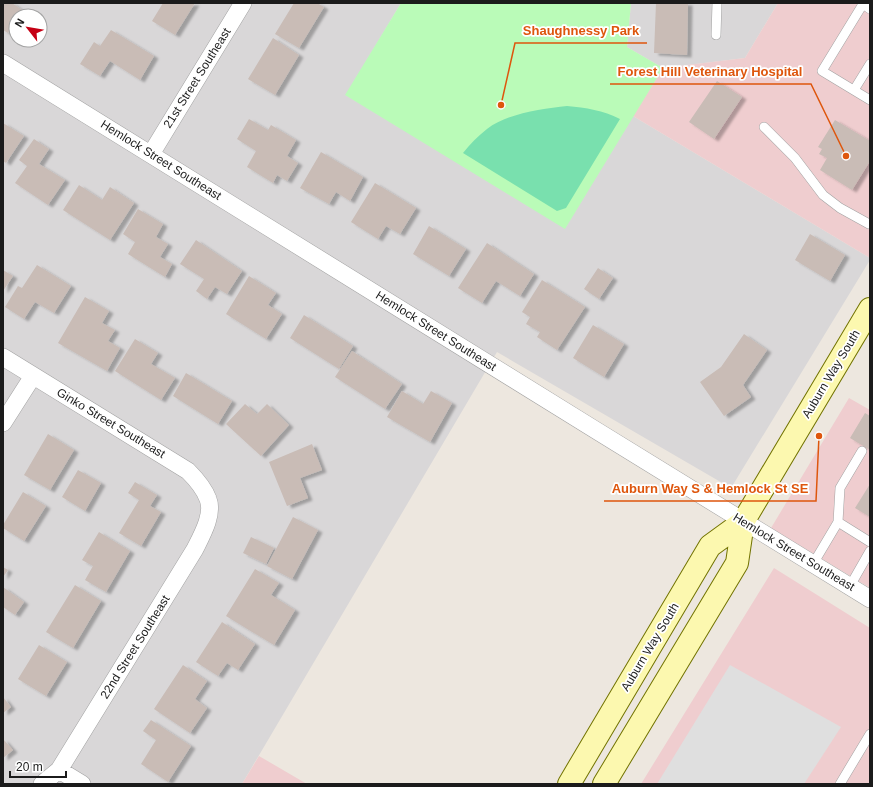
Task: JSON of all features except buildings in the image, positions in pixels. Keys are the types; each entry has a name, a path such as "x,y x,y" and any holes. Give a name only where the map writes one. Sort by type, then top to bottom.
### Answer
{"main road":[{"name":"Auburn Way South","path":"604,784 737,563 744,522 870,309"},
{"name":"Auburn Way South","path":"569,784 710,546 744,522"},
{"path":"586,784 608,739 609,716"}],"street":[{"name":"21st Street Southeast","path":"151,154 243,3"},
{"name":"Hemlock Street Southeast","path":"3,63 870,599"},
{"name":"Ginko Street Southeast","path":"3,357 188,471 200,485 209,500"},
{"path":"3,423 33,376"},
{"name":"22nd Street Southeast","path":"42,784 59,770 195,549 209,516 209,500"},
{"path":"59,770 82,784"}],"lane":[{"path":"716,3 716,35"},
{"path":"870,9 863,4 822,71 870,100"},
{"path":"854,90 870,64"},
{"path":"764,127 795,158 823,195 840,208 870,224"},
{"path":"812,564 838,522 840,488 862,451"},
{"path":"838,522 870,542"},
{"path":"850,586 870,551"},
{"path":"840,784 870,734"}],"shaded area":[{"path":"3,3 401,3 346,95 565,228 633,116 870,258 731,488 497,352 242,784 3,784"},
{"path":"631,3 778,3 745,58 663,68 627,47"},
{"path":"778,3 870,3 870,258 633,116 663,68 745,58"},
{"path":"849,398 870,410 870,588 771,528"},
{"path":"774,568 870,628 870,784 641,784"},
{"path":"730,665 841,727 804,784 657,784"},
{"path":"259,756 307,784 242,784"}],"green space":[{"path":"401,3 631,3 627,47 663,68 565,229 345,95"},
{"path":"567,106 601,111 620,119 566,208 557,211 463,153 474,140 487,129 505,119 515,115"}],"place":[{"name":"Shaughnessy Park","path":"501,105"},
{"name":"Forest Hill Veterinary Hospital","path":"846,156"},
{"name":"Auburn Way S & Hemlock St SE","path":"819,436"}]}
